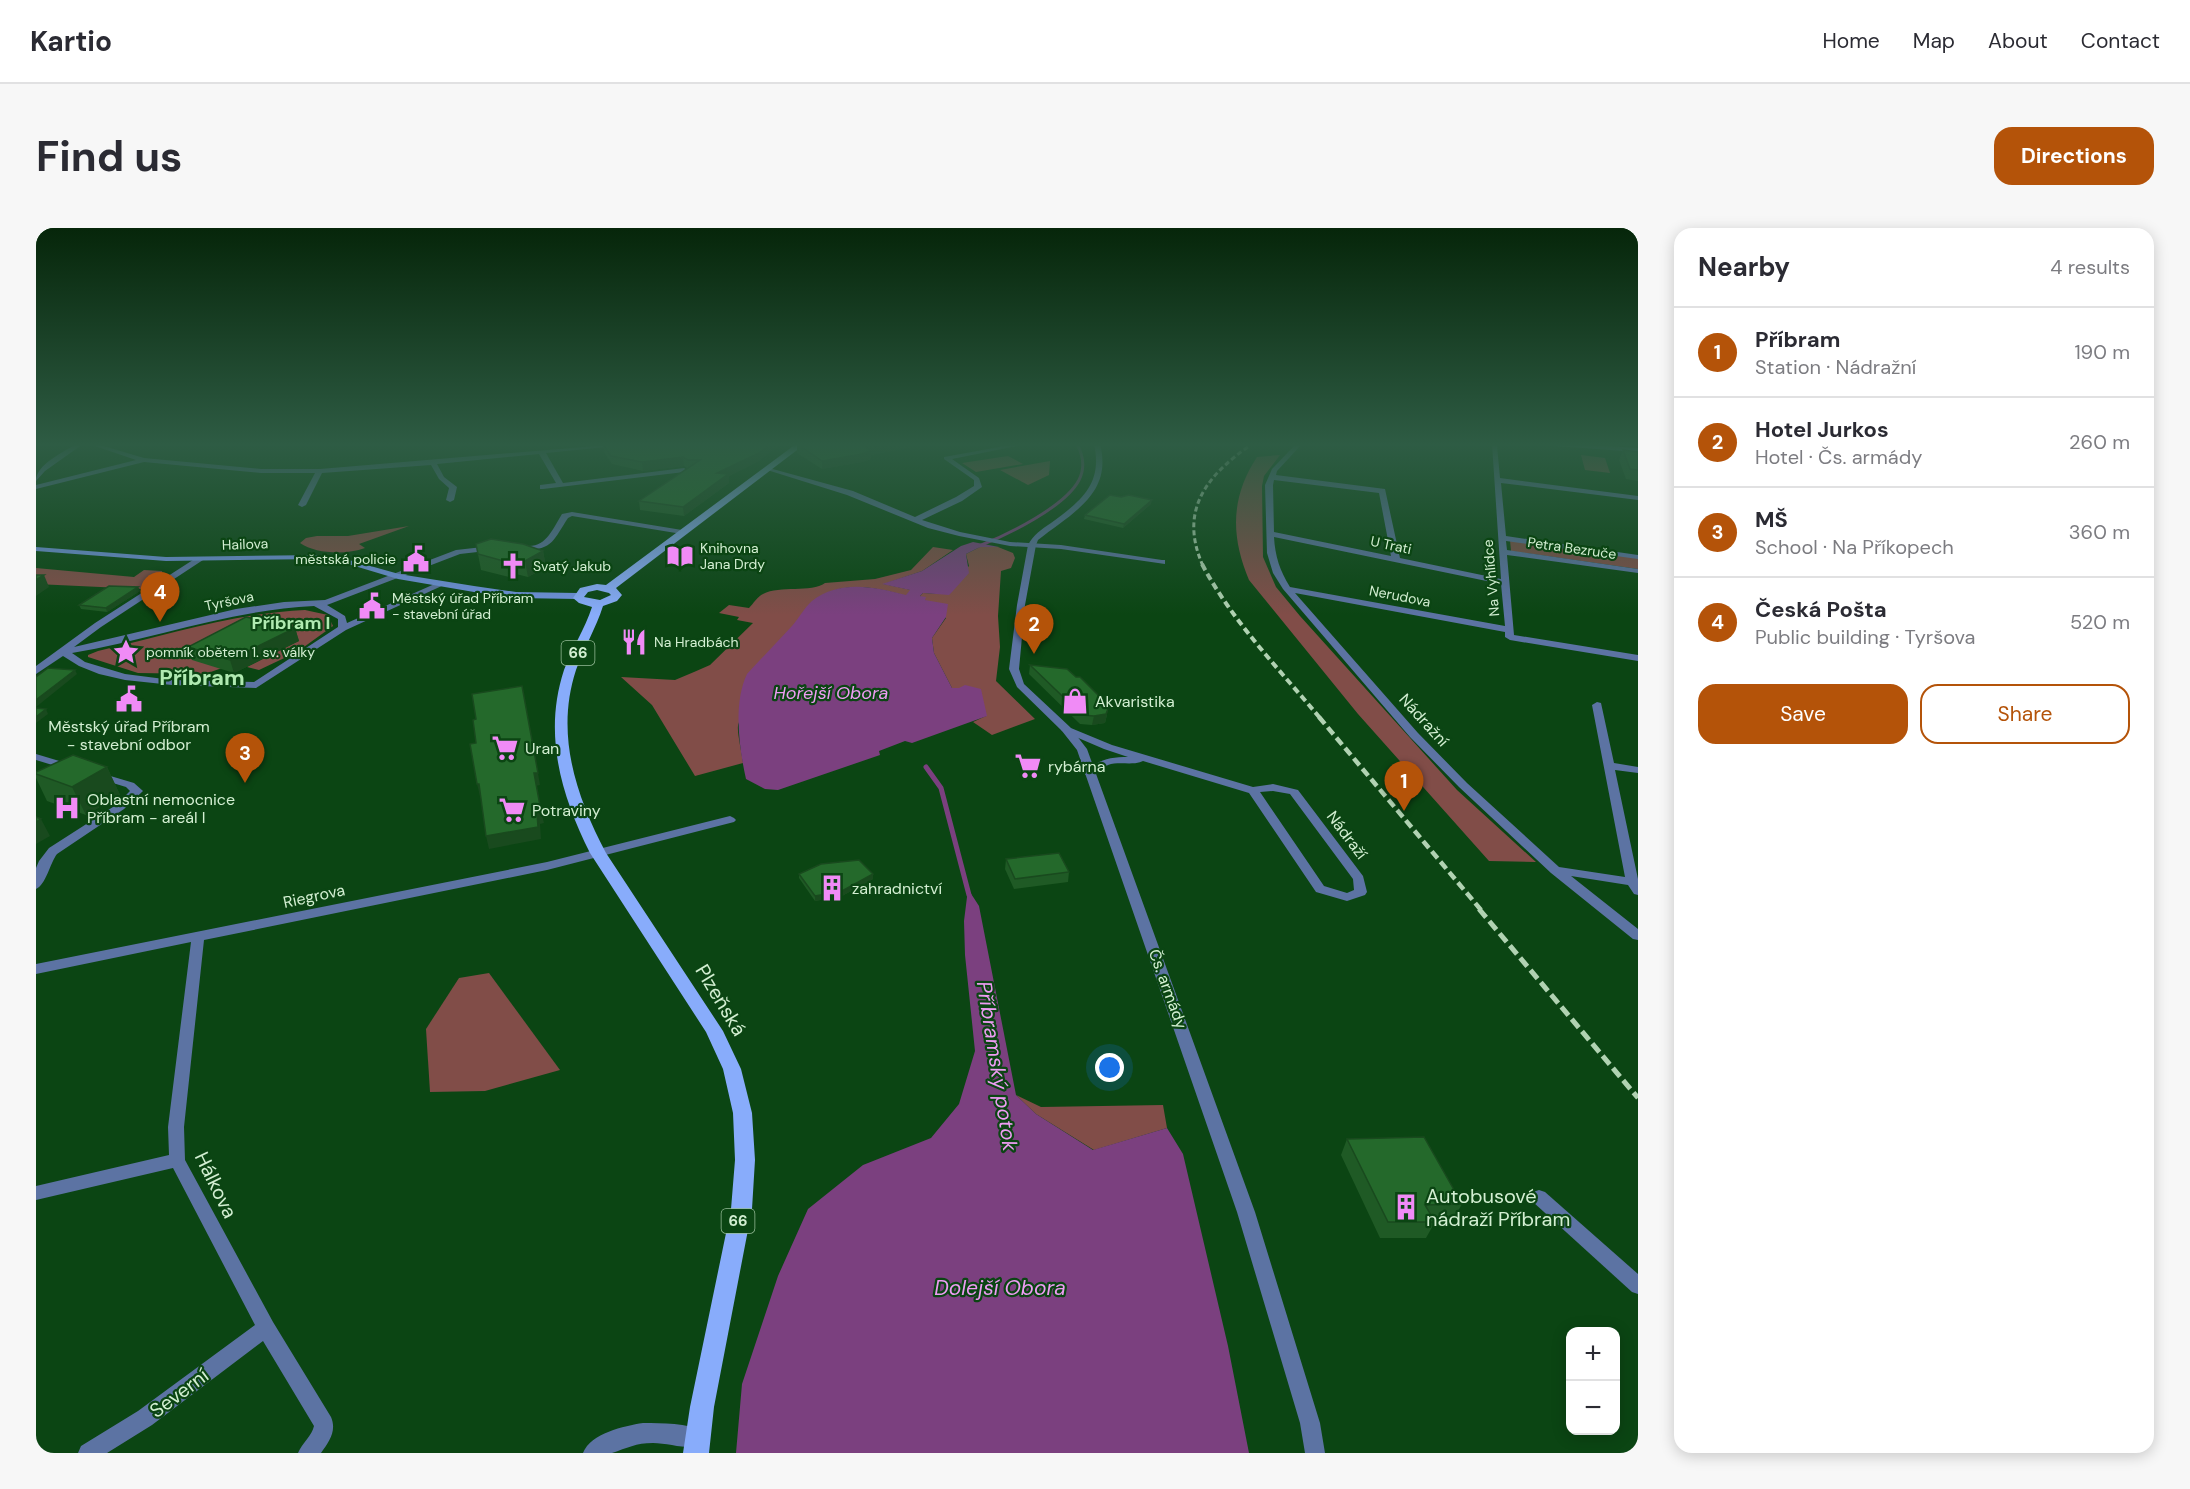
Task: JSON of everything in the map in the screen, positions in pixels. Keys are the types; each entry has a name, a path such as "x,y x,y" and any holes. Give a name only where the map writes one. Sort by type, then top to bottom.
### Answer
{"main road":[{"path":"599,603 583,602 578,596 590,588 609,588 723,501"},
{"name":"Hailova","path":"36,549 181,560 282,556 322,557 398,576 442,584 516,595 578,596"},
{"name":"Plzeňská","path":"609,588 616,592 615,598 599,603 595,619 570,671 561,705 559,730 561,755 586,831 598,853 720,1042 739,1090 745,1142 738,1226 697,1446"}],"street":[{"path":"302,505 304,501"},
{"path":"870,501 944,530 975,537 1005,543 1162,562"},
{"path":"915,520 955,501"},
{"path":"1032,545 1035,539 1082,501"},
{"name":"Nádražní","path":"1271,501 1271,553 1277,573 1287,589 1414,735 1463,785 1555,870 1638,936"},
{"path":"1384,501 1396,560"},
{"name":"Na Vyhlídce","path":"1499,501 1509,634"},
{"name":"Tyršova","path":"63,652 236,612 333,601 459,552 482,548 535,548 550,542 565,516 572,514 682,532"},
{"name":"U Trati","path":"1271,534 1505,582"},
{"name":"Petra Bezruče","path":"1502,538 1638,557"},
{"name":"Čs. armády","path":"1032,545 1021,605 1015,677 1020,685 1066,729 1082,750 1249,1220 1310,1424 1315,1453"},
{"name":"Petra Bezruče","path":"1503,552 1638,571"},
{"path":"36,671 98,625 199,560"},
{"path":"63,652 86,665 123,676 248,686 262,682 344,628 442,584"},
{"name":"Nerudova","path":"1287,589 1638,658"},
{"path":"317,604 342,618 344,628"},
{"path":"1555,870 1636,885 1608,765 1597,705"},
{"name":"Nádraží","path":"1066,729 1095,743 1252,791 1320,890 1347,897 1361,892 1359,879 1294,792 1278,786 1262,787 1252,791"},
{"path":"36,757 130,785 137,791 120,807 53,851 38,872 36,885"},
{"name":"Nádraží","path":"1091,774 1096,767 1108,760 1150,760"},
{"path":"1608,765 1638,770"},
{"name":"Riegrova","path":"36,969 479,880 730,820"},
{"name":"Hálkova","path":"198,937 176,1127 177,1160 266,1328 324,1424 322,1435 308,1453"},
{"path":"36,1193 177,1160"},
{"path":"1539,1197 1638,1286"},
{"name":"Severní","path":"88,1453 145,1418 266,1328"},
{"path":"593,1453 629,1434 659,1431 697,1446"}],"shaded area":[{"path":"1262,501 1263,557 1276,587 1300,616 1457,790 1536,862 1489,861 1358,714 1249,580 1239,548 1236,518 1238,503"},
{"path":"409,526 359,544 365,548 349,552 323,551 300,543 306,538 317,536 348,536"},
{"path":"1510,540 1638,558 1638,569 1511,551"},
{"path":"933,547 953,550 922,571 884,584 911,590 906,596 877,589 853,587 833,591 818,599 804,612 779,650 739,722 738,733 743,763 695,776 652,705 621,677 675,680 710,665 753,623 737,620 739,617 719,613 729,605 749,608 759,596 770,591 875,579 911,570"},
{"path":"980,547 998,547 1013,553 1015,558 1011,568 1001,571 998,616 1000,647 996,681 1035,719 992,735 973,722 986,716 959,688 952,688 934,653 932,638 946,618 920,596 923,593 941,594 969,566 966,554"},
{"path":"36,568 134,577 144,570 162,571 163,575 143,589 36,584"},
{"path":"305,610 328,615 333,626 297,652 259,670 247,667 298,641 205,674 138,673 88,657 98,651 227,620"},
{"path":"489,973 560,1070 485,1091 430,1092 426,1029 459,978"},
{"path":"1016,1095 1041,1107 1163,1105 1167,1128 1094,1150 1036,1114"}],"water":[{"name":"Hořejší Obora","path":"973,542 999,547 980,547 966,554 969,573 949,595 923,593 920,596 926,597 925,600 948,604 946,617 932,638 934,653 952,688 965,685 981,689 987,716 912,743 905,741 879,751 880,755 778,790 765,789 746,779 741,754 739,712 740,698 747,674 792,626 809,604 823,594 846,587 882,589 906,595 910,590 882,584 922,571 961,546"},
{"name":"Dolejší Obora","path":"968,889 979,906 1016,1095 1036,1114 1093,1150 1167,1128 1183,1154 1228,1346 1249,1453 736,1453 742,1384 778,1276 808,1209 863,1165 931,1138 959,1104 975,1051 965,955 964,921"}],"building":[{"path":"640,501 691,501 683,507"},
{"path":"1102,501 1151,501 1124,524 1085,515"},
{"path":"491,539 523,544 543,551 525,561 513,558 507,562 478,554 476,544"},
{"path":"109,586 138,587 106,608 79,605"},
{"path":"246,617 295,628 230,660 188,647"},
{"path":"1030,665 1067,669 1076,677 1080,677 1109,706 1106,714 1082,715"},
{"path":"48,668 75,670 36,700 36,677"},
{"name":"Uran","path":"522,686 538,773 534,773 541,811 537,812 538,827 486,836 479,784 477,784 470,744 476,743 473,720 476,719 472,694"},
{"path":"36,708 46,709 36,717"},
{"path":"73,755 107,767 72,787 36,774 36,772"},
{"path":"1059,853 1069,872 1015,879 1006,859"},
{"name":"zahradnictví","path":"859,860 873,874 842,891 815,896 799,874 821,864"},
{"name":"Autobusové nádraží Příbram","path":"1424,1137 1462,1204 1425,1205 1435,1222 1388,1222 1347,1139"}],"waterway":[{"name":"Příbramský potok","path":"979,546 1034,519 1060,501"},
{"name":"Příbramský potok","path":"926,767 941,788 969,895"}],"railway":[{"path":"1199,501 1194,528 1196,546 1203,565"},
{"path":"1203,565 1242,625 1320,718"},
{"path":"1319,717 1481,910"},
{"path":"1479,909 1638,1098"}],"place":[{"name":"Knihovna Jana Drdy","path":"680,556"},
{"name":"městská policie","path":"416,559"},
{"name":"Svatý Jakub","path":"513,566"},
{"name":"Městský úřad Příbram - stavební úřad","path":"372,606"},
{"name":"Česká Pošta","path":"160,622"},
{"name":"Na Hradbách","path":"634,642"},
{"name":"pomník obětem 1. sv. války","path":"126,652"},
{"name":"Hotel Jurkos","path":"1034,654"},
{"name":"Městský úřad Příbram - stavební odbor","path":"129,699"},
{"name":"Akvaristika","path":"1075,701"},
{"name":"Uran","path":"505,748"},
{"name":"rybárna","path":"1028,766"},
{"name":"MŠ","path":"245,783"},
{"name":"Oblastní nemocnice Příbram - areál I","path":"67,808"},
{"name":"Potraviny","path":"512,810"},
{"name":"Příbram","path":"1404,811"},
{"name":"zahradnictví","path":"832,888"},
{"name":"Autobusové nádraží Příbram","path":"1406,1207"}],"district":[{"name":"Příbram I","path":"291,623"},
{"name":"Příbram","path":"202,677"}]}
